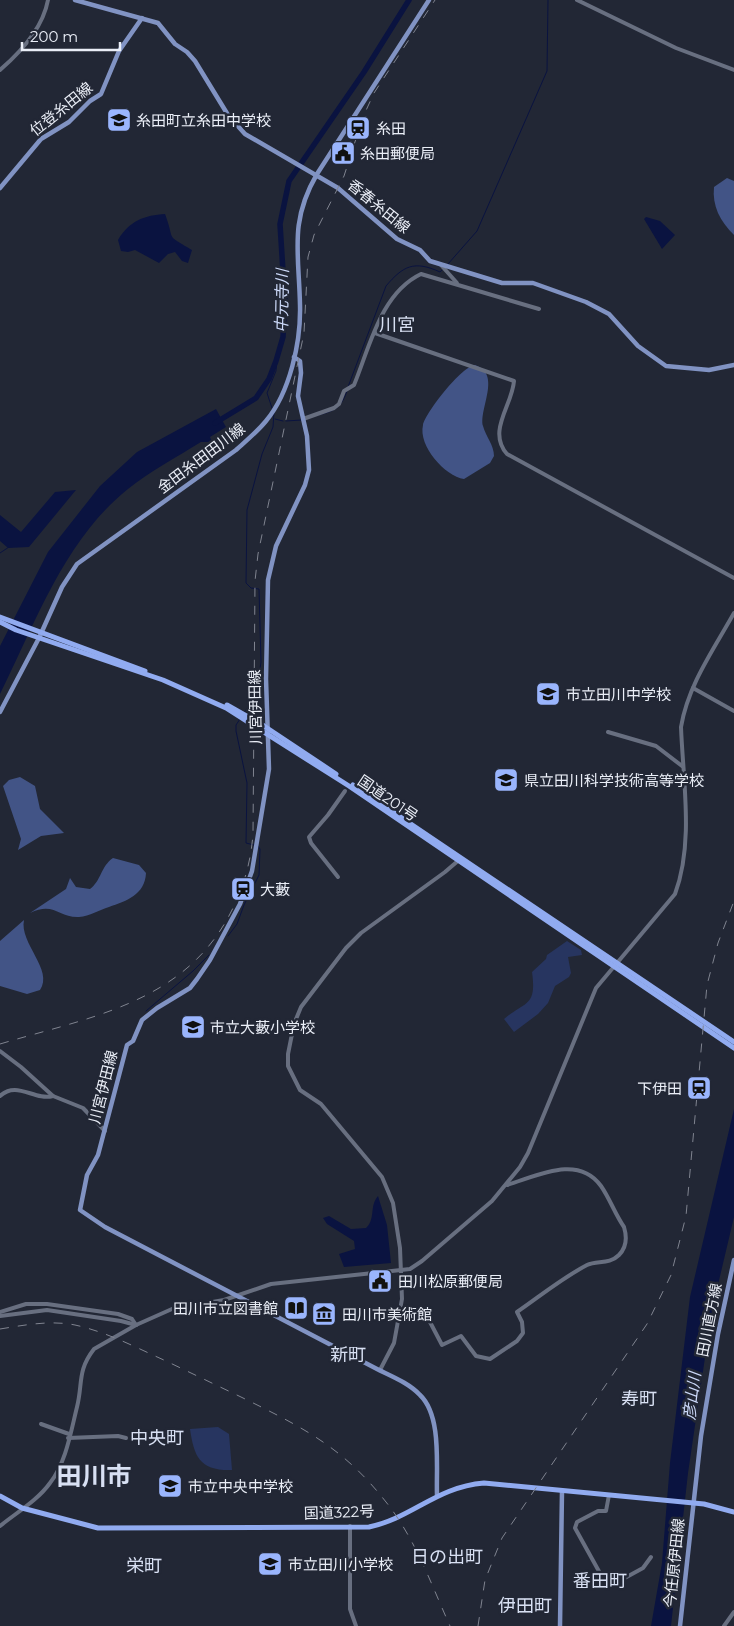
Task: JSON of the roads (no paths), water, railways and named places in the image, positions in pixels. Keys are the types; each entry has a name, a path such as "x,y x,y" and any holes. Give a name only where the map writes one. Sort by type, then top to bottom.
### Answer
{"highway":[{"name":"国道201号","path":"0,617 4,623 162,680 228,707 283,740 614,966 734,1042"},
{"name":"国道201号","path":"641,983 734,1048"},
{"name":"国道322号","path":"0,1496 22,1508 98,1528 350,1526 380,1524 458,1486 484,1483 658,1499 691,1503 734,1512"}],"main road":[{"name":"香春糸田線","path":"75,0 158,23 175,44 187,52 202,71 228,114 245,134 315,173 356,203 397,239 420,250 430,261 509,284 533,283 586,302 608,314 638,346 666,366 709,370 734,366"},
{"name":"金田糸田田川線","path":"0,712 40,636 62,587 77,564 229,454 257,431 276,406 294,357 301,306 296,238 298,220 303,203 315,173 429,0"},
{"name":"位登糸田線","path":"0,188 41,139 70,122 103,92 118,52 142,18"},
{"name":"川宮伊田線","path":"294,357 300,361 301,373 298,396 307,436 308,477 276,546 268,580 266,679 269,769 252,871 240,904 198,979 190,988 147,1015 138,1025 133,1041 126,1045 105,1131 98,1155 86,1176 80,1208 82,1212 187,1270 380,1370 416,1391 430,1407 435,1429 437,1495"},
{"name":"田川直方線","path":"691,1503 710,1380 734,1260"},
{"path":"560,1626 562,1491"},
{"name":"今任原伊田線","path":"680,1626 691,1503"}],"street":[{"path":"0,70 13,58 38,26 46,14 48,0"},
{"path":"577,0 670,45 734,70"},
{"path":"441,265 458,285"},
{"path":"303,418 334,408 339,404 344,391 354,385 387,304 414,277 421,274 539,309"},
{"path":"375,333 514,381 498,435 501,448 507,454 734,578"},
{"path":"0,1526 50,1484 62,1461 69,1436 77,1405 79,1379 87,1358 94,1349 136,1325 172,1309 239,1296 272,1284 410,1268 422,1261 458,1232 507,1185 528,1153 596,988 671,900 682,875 686,852 682,725 693,688 734,613"},
{"path":"693,688 734,711"},
{"path":"608,732 656,746 682,766"},
{"path":"338,877 311,843 309,836 328,816 345,790"},
{"path":"380,1370 397,1333 402,1299 396,1219 388,1188 382,1177 321,1104 300,1090 288,1066 288,1054 294,1024 301,1007 346,948 361,933 459,860"},
{"path":"0,1051 21,1067 52,1096 83,1108 105,1131"},
{"path":"0,1096 10,1089 21,1089 47,1098 52,1096"},
{"path":"430,1322 442,1346 461,1336 476,1356 490,1358 517,1341 523,1333 522,1322 516,1312 585,1266 608,1262 619,1255 624,1249 626,1234 624,1227 601,1186 586,1174 572,1168 558,1170 507,1185"},
{"path":"0,1312 26,1304 47,1304 118,1314 132,1319 136,1325"},
{"path":"76,1314 77,1308"},
{"path":"0,1312 47,1310 136,1325"},
{"path":"41,1424 69,1436 118,1436 126,1438"},
{"path":"609,1495 606,1510 598,1511 577,1522 575,1528 606,1584 612,1585 643,1568 651,1556"},
{"path":"350,1526 350,1609 356,1626"},
{"path":"724,1626 734,1612"}],"water":[{"path":"165,214 172,237 192,250 188,263 182,261 175,252 168,254 159,263 135,250 121,251 118,240 127,228 138,220"},
{"path":"646,217 660,221 675,235 662,249 644,219"},
{"path":"216,409 226,427 210,437 212,442 201,442 136,482 106,510 86,533 53,584 0,694 0,646 48,552 100,486 137,452"},
{"path":"76,490 29,547 8,548 0,541 0,515 21,532 55,492"},
{"name":"彦山川","path":"734,1109 734,1217 712,1310 688,1473 671,1626 651,1626 662,1563 670,1463 690,1297"},
{"path":"378,1196 387,1225 391,1263 344,1267 339,1254 355,1249 354,1241 327,1224 323,1218 329,1216 351,1229 366,1228 371,1221 375,1200"}],"waterway":[{"name":"中元寺川","path":"215,423 256,398 269,379 276,361 283,337 285,303 280,224 289,181 364,72 409,0"},
{"path":"448,264 477,231 547,71 548,0"},
{"path":"348,387 386,286 398,274 410,267 423,266 440,272 443,269"},
{"path":"272,408 267,393 276,371 277,360"},
{"path":"318,415 337,408 347,391"},
{"path":"244,713 252,701 252,684 258,682 261,662 259,589 251,588 246,583 247,510 262,454 273,427 274,412"},
{"path":"275,419 283,421"},
{"path":"286,421 302,420"},
{"path":"0,553 9,547"},
{"path":"240,719 236,725 236,731 247,783 246,843 254,845"},
{"path":"228,936 237,924 259,875 260,849 258,846"},
{"path":"146,1011 209,955"}],"railway":[{"path":"0,1044 101,1014 133,1002 162,986 189,966 213,941 236,901 249,864 253,834 255,581 258,554 304,333 308,257 314,235 344,176 363,117 374,93 435,0"},
{"path":"478,1626 485,1580 502,1538 647,1324 671,1275 686,1216 707,985 718,943 734,901"},
{"path":"0,1329 56,1323 75,1325 99,1332 166,1361 241,1397 283,1418 320,1440 354,1467 370,1483 396,1516 422,1562 450,1626"}],"place":[{"name":"糸田町立糸田中学校","path":"119,120"},
{"name":"糸田","path":"358,128"},
{"name":"糸田郵便局","path":"343,153"},
{"name":"市立田川中学校","path":"548,694"},
{"name":"県立田川科学技術高等学校","path":"506,780"},
{"name":"大藪","path":"243,889"},
{"name":"市立大藪小学校","path":"193,1027"},
{"name":"下伊田","path":"699,1088"},
{"name":"田川松原郵便局","path":"380,1281"},
{"name":"田川市立図書館","path":"296,1308"},
{"name":"田川市美術館","path":"324,1314"},
{"name":"市立中央中学校","path":"170,1486"},
{"name":"市立田川小学校","path":"270,1564"}],"district":[{"name":"川宮","path":"397,325"},
{"name":"新町","path":"348,1355"},
{"name":"寿町","path":"639,1399"},
{"name":"中央町","path":"157,1438"},
{"name":"田川市","path":"94,1476"},
{"name":"日の出町","path":"447,1557"},
{"name":"栄町","path":"144,1566"},
{"name":"番田町","path":"600,1581"},
{"name":"伊田町","path":"525,1606"}]}
